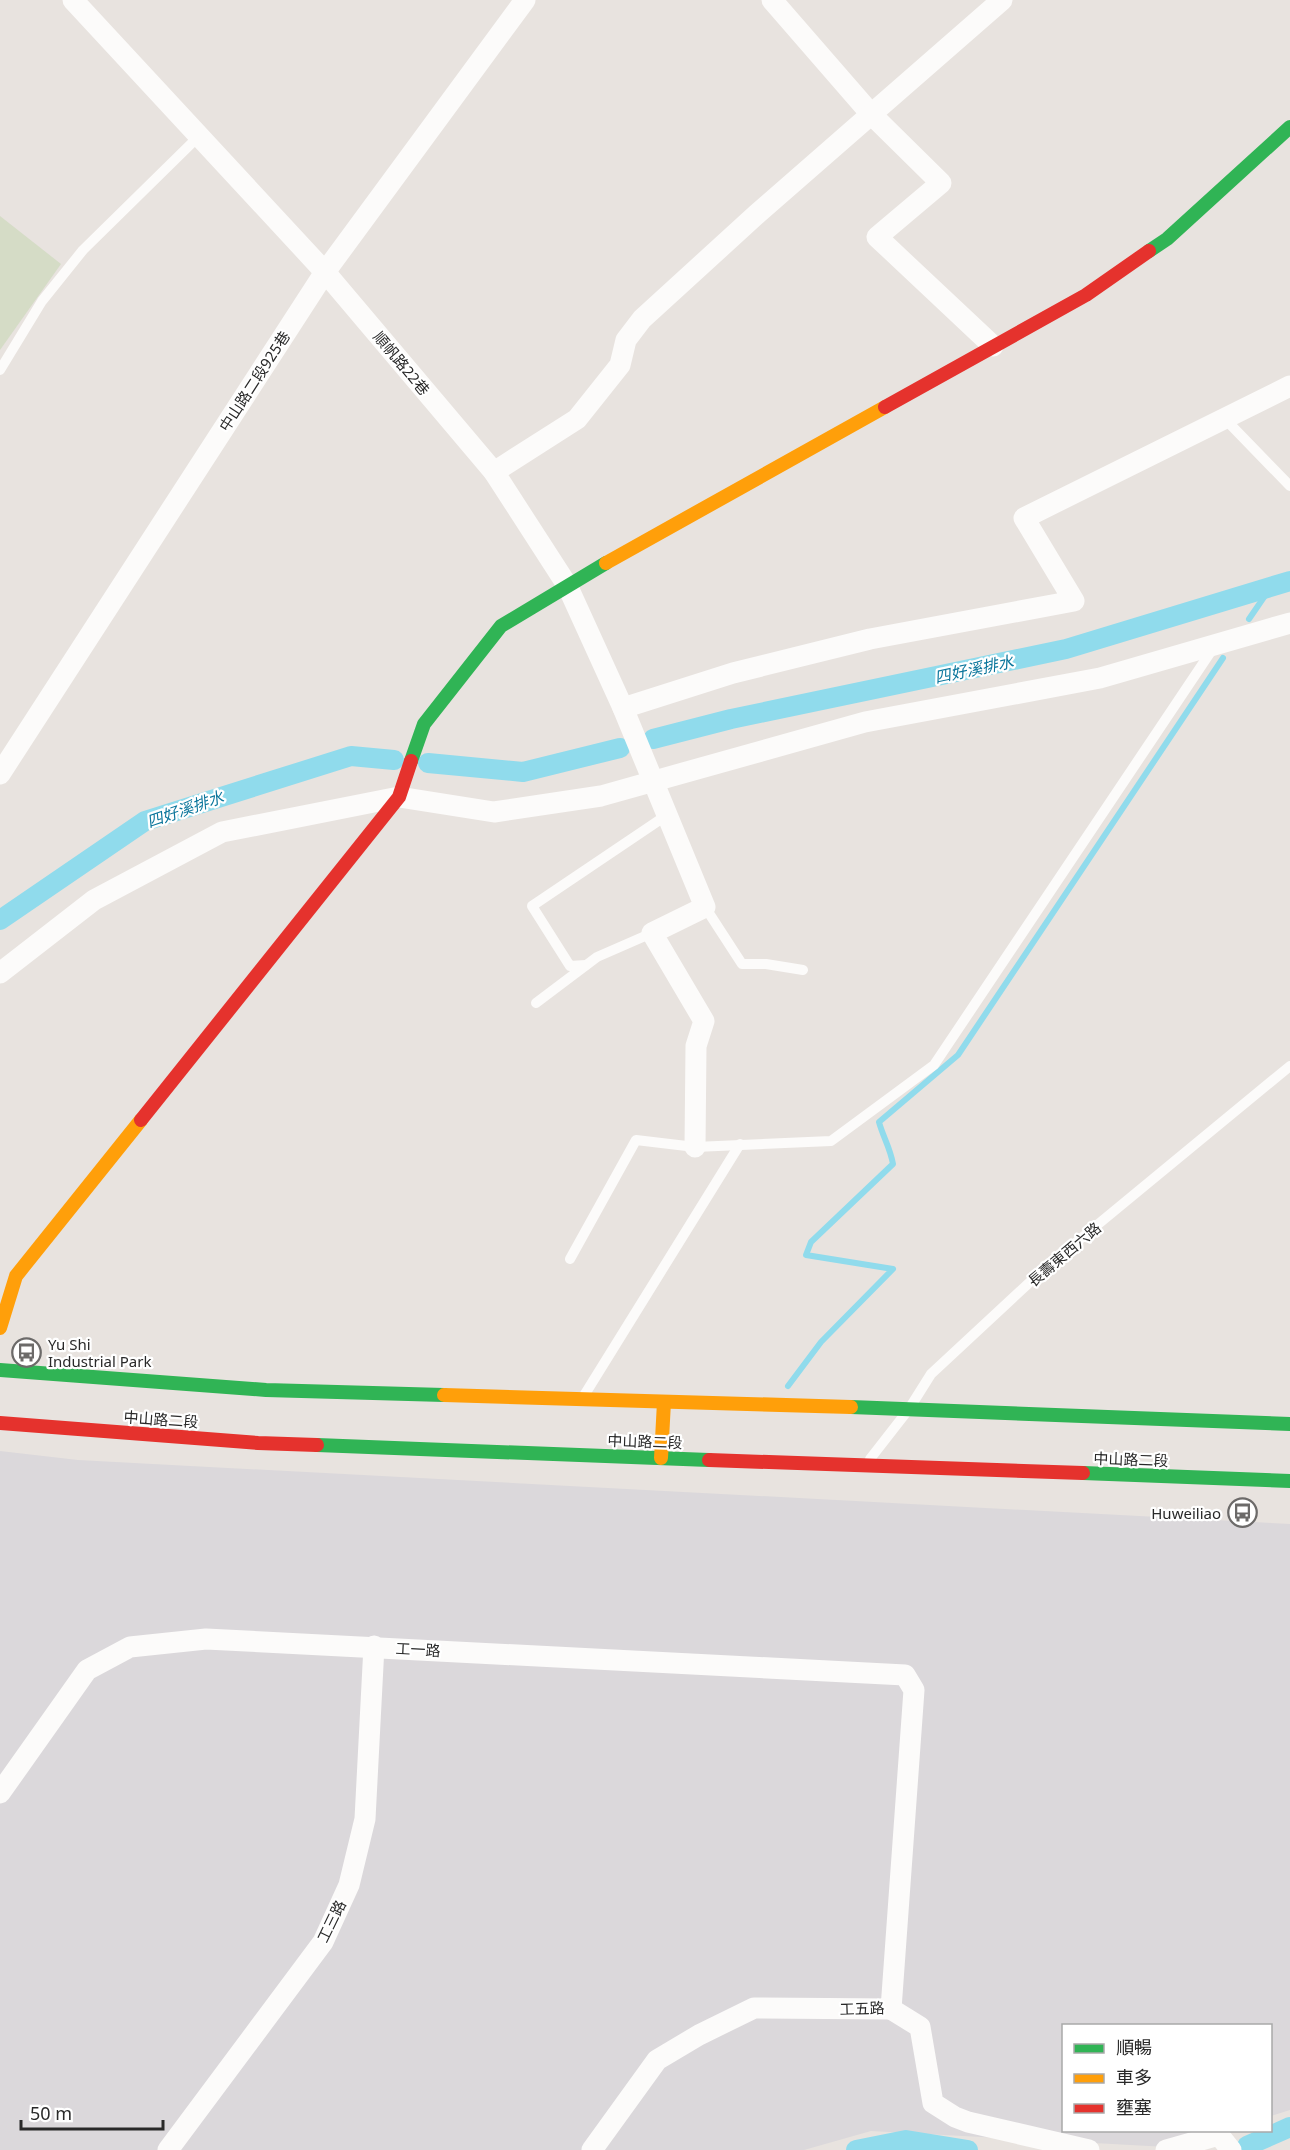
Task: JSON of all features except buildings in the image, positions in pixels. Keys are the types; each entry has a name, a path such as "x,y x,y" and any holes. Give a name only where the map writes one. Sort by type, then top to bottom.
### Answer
{"main road":[{"path":"0,1328 16,1276 399,797 424,724 501,626 567,585 1086,295 1167,238 1290,127"},
{"path":"0,1370 266,1390 909,1409 1290,1424"},
{"path":"661,1458 664,1402"},
{"name":"中山路二段","path":"0,1423 258,1443 1290,1481"}],"street":[{"name":"順帆路22巷","path":"73,0 325,272 494,472 567,585 623,708 705,907"},
{"name":"中山路二段925巷","path":"0,774 325,272 525,0"},
{"path":"772,0 871,114 941,183 876,237 993,346"},
{"path":"494,472 577,419 620,365 626,340 642,319 1002,0"},
{"path":"623,708 733,673 870,639 1074,601 1024,518 1290,386"},
{"path":"0,973 94,900 222,832 399,797 494,812 601,796 651,780 865,722 1100,678 1290,623"},
{"path":"695,1146 696,1046 704,1021 652,933 705,907"},
{"name":"工一路","path":"0,1793 87,1670 130,1647 206,1639 904,1675"},
{"name":"工三路","path":"168,2150 322,1942 349,1885 365,1819 374,1646"},
{"name":"工五路","path":"592,2150 657,2060 699,2035 753,2008 891,2009 914,1690 904,1675"},
{"path":"891,2009 920,2027 933,2103 955,2117 968,2122 1089,2150"},
{"path":"1166,2150 1219,2135 1231,2150"}],"lane":[{"path":"0,370 42,301 83,250 198,137"},
{"path":"1225,419 1290,486"},
{"path":"570,1259 636,1140 695,1146 831,1141 934,1065 1216,644"},
{"path":"585,965 570,966 532,906 666,815"},
{"path":"705,907 742,964 766,964 803,970"},
{"path":"536,1003 597,957 652,933"},
{"name":"長壽東西六路","path":"864,1466 909,1409 931,1374 1045,1268 1290,1066"},
{"path":"582,1400 740,1144"}],"shaded area":[{"path":"0,1451 78,1460 1290,1524 1290,2110 1272,2116 1272,2024 1062,2024 1062,2132 1219,2132 1167,2147 871,2131 804,2150 0,2150"}],"green space":[{"path":"0,216 61,264 0,350"}],"waterway":[{"name":"四好溪排水","path":"653,739 731,719 1066,649 1290,581"},
{"path":"1249,619 1271,587"},
{"path":"788,1386 821,1342 893,1269 806,1255 811,1242 893,1164 879,1122 958,1055 1223,658"},
{"name":"四好溪排水","path":"428,763 523,772 620,748"},
{"name":"四好溪排水","path":"0,920 145,821 351,756 394,760"},
{"path":"1247,2146 1290,2127"},
{"path":"856,2150 906,2140 968,2150"}],"traffic: fast":[{"path":"1149,251 1167,239 1290,127"},
{"path":"411,761 424,724 501,626 606,563"},
{"path":"0,1370 266,1390 444,1395"},
{"path":"851,1407 1290,1424"},
{"path":"317,1445 709,1460"},
{"path":"1083,1473 1290,1481"}],"traffic: slow":[{"path":"606,563 885,407"},
{"path":"0,1328 16,1276 141,1120"},
{"path":"444,1395 851,1407"},
{"path":"661,1458 664,1402"}],"traffic: jam":[{"path":"885,407 1086,295 1149,251"},
{"path":"141,1120 399,797 411,761"},
{"path":"0,1423 258,1443 317,1445"},
{"path":"709,1460 1083,1473"}],"place":[{"name":"Yu Shi Industrial Park","path":"27,1353"},
{"name":"Huweiliao","path":"1242,1513"}]}
